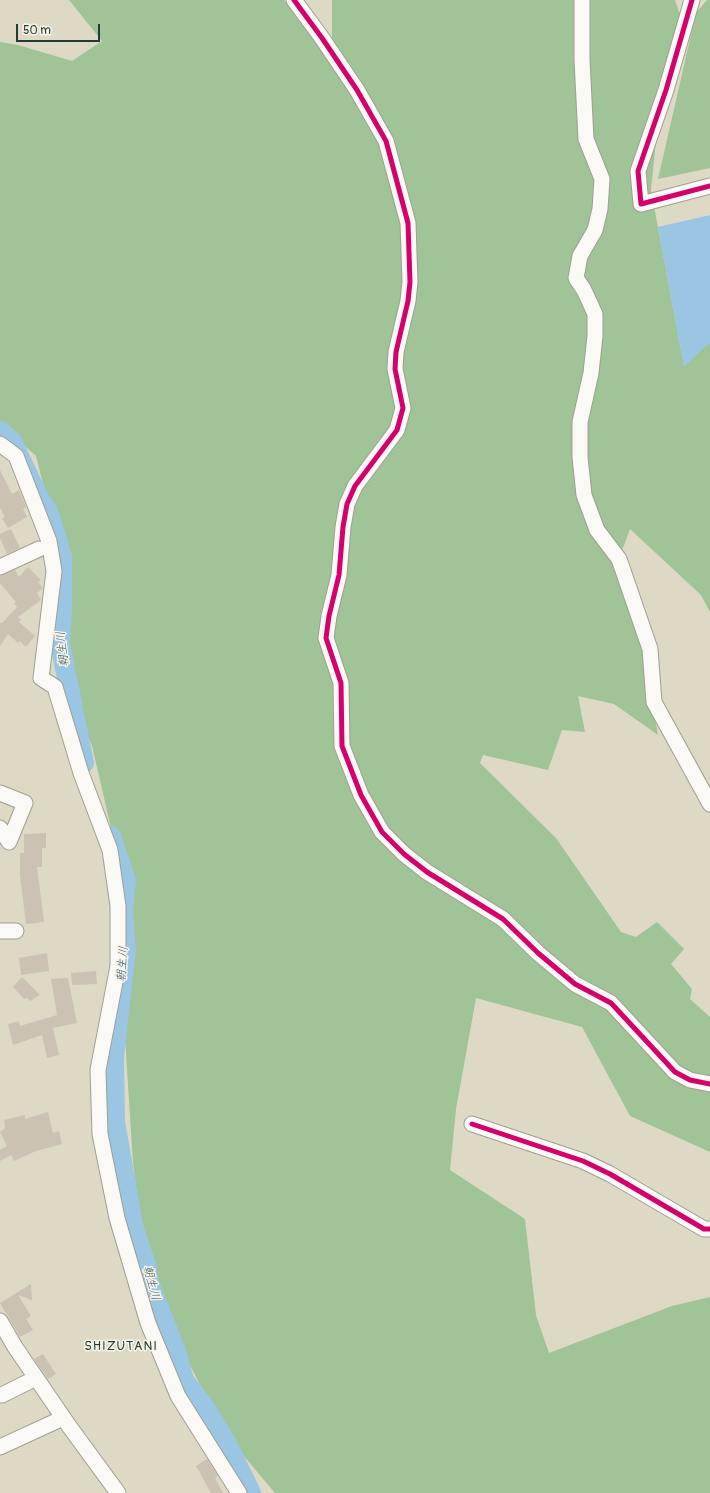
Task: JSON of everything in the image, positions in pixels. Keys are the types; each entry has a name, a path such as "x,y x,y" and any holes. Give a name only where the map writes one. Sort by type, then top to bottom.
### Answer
{"street":[{"path":"294,0 357,90 386,141 408,223 410,282 408,301 396,352 395,369 403,408 397,430 355,486 347,504 339,574 329,616 326,638 341,683 342,746 358,788 382,832 404,854 427,872 503,919 538,953 575,984 611,1003 674,1072 690,1080 710,1084"},
{"path":"582,0 582,60 586,139 602,179 599,216 595,230 580,256 576,278 584,290 595,314 595,336 591,373 580,422 580,457 584,495 597,530 619,559 650,649 654,702 668,730 710,804"},
{"path":"692,0 666,90 638,171 641,204 710,186"},
{"path":"0,444 16,456 49,542 54,571 41,678 55,687 81,773 110,850 118,906 118,966 98,1070 100,1134 117,1218 148,1323 178,1396 239,1493"},
{"path":"0,567 39,549"},
{"path":"0,793 25,803 9,842 0,828"},
{"path":"0,931 16,931"},
{"path":"472,1124 583,1161 610,1174 704,1229 710,1230"},
{"path":"0,1321 63,1418 118,1493"},
{"path":"2,1395 36,1378"},
{"path":"0,1447 63,1418"}],"green space":[{"path":"69,0 284,0 332,52 332,0 675,0 680,15 661,90 651,190 684,366 710,342 710,612 701,595 630,529 619,559 632,595 658,735 614,704 578,696 585,732 562,730 548,770 483,755 480,763 556,838 621,932 636,937 657,922 684,949 671,964 692,989 690,999 710,1017 710,1152 630,1116 582,1027 476,998 456,1109 450,1170 525,1219 536,1315 549,1353 672,1306 710,1297 710,1493 275,1493 243,1455 199,1383 148,1281 133,1163 122,990 126,950 118,858 92,746 61,668 68,582 36,456 0,424 0,42 18,45 72,61 102,41"},
{"path":"707,0 710,0 710,168 658,179 696,13"}],"water":[{"path":"710,215 710,342 684,367 658,227"}],"building":[{"path":"0,470 12,494 19,490 26,507 23,509 27,517 8,528 2,518 5,517 0,508"},
{"path":"11,529 20,548 7,554 0,538 0,534"},
{"path":"28,567 41,580 38,582 43,588 37,593 41,600 18,617 21,620 19,622 35,636 26,647 20,641 18,643 8,634 0,646 0,623 2,623 17,607 14,603 16,602 0,583 0,576 15,570 19,577"},
{"path":"46,833 46,848 42,848 42,867 37,867 44,922 26,924 20,875 20,853 24,853 24,834"},
{"path":"47,953 49,971 21,975 19,958"},
{"path":"96,971 97,984 72,985 71,973"},
{"path":"22,977 40,995 30,1001 27,998 24,999 13,987"},
{"path":"68,978 77,1023 53,1028 59,1055 47,1058 42,1035 13,1045 8,1024 19,1021 20,1026 57,1015 51,979"},
{"path":"48,1112 53,1133 59,1131 62,1144 36,1151 14,1161 11,1155 0,1161 0,1150 7,1146 0,1132 5,1128 4,1120 25,1115 25,1119"},
{"path":"31,1284 32,1300 18,1295 31,1316 26,1319 33,1330 20,1337 0,1303"},
{"path":"43,1354 56,1374 48,1379 34,1359"},
{"path":"207,1459 218,1476 215,1478 223,1493 211,1493 196,1466"}],"waterway":[{"name":"朝生川","path":"0,431 12,441 40,500 48,511 62,556 62,611 60,643 84,763"},
{"name":"朝生川","path":"111,836 126,880 123,911 126,950 114,1057 115,1122 133,1225 147,1268 148,1281 176,1351 184,1380 208,1412 227,1444 251,1493"}],"cycle path":[{"path":"294,0 357,90 386,141 408,223 410,282 408,301 396,352 395,369 403,408 397,430 355,486 347,504 343,527 339,575 329,616 326,638 341,683 342,746 361,795 382,832 404,854 427,872 503,919 538,953 575,984 611,1003 675,1072 690,1080 710,1084"},
{"path":"692,0 666,90 638,171 641,204 710,186"},
{"path":"472,1124 583,1161 610,1174 704,1229 710,1229"}],"district":[{"name":"SHIZUTANI","path":"121,1347"}]}
